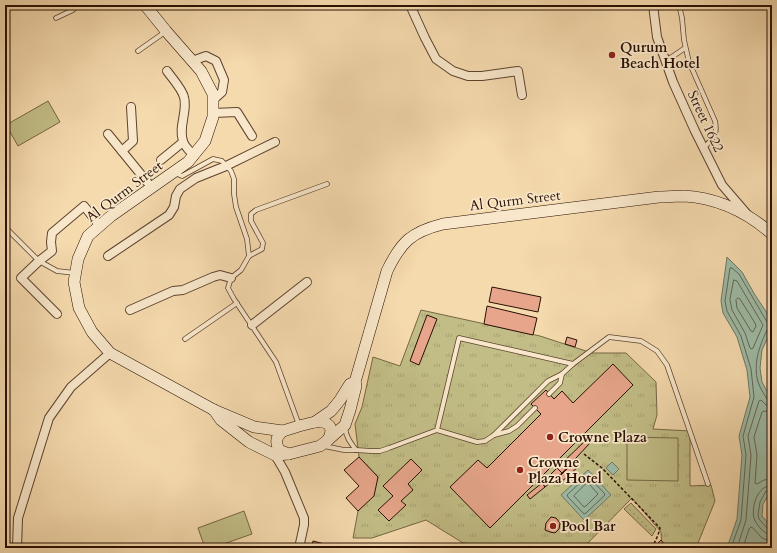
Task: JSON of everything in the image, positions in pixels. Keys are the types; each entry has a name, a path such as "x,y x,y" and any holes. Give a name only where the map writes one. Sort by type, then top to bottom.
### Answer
{"street":[{"name":"Al Qurm Street","path":"145,5 201,70 213,94 213,117 205,141 188,162 111,216 88,236 78,259 74,282 80,308 92,332 110,352 214,410 254,427 283,431 315,422 331,411 350,384 355,382"},
{"path":"410,5 436,59 453,71 468,76 482,76 518,71 522,95"},
{"name":"Street 1622","path":"653,5 657,37 673,82 722,185 748,216"},
{"path":"192,61 206,56 216,61 224,80 222,92 213,100"},
{"path":"167,71 175,81 184,97 185,110 182,134 183,142 194,156"},
{"path":"122,151 133,141 131,107"},
{"path":"213,113 237,112 252,136"},
{"path":"108,134 152,188"},
{"path":"160,160 183,142"},
{"path":"108,256 169,215 174,207 176,196 180,189 196,178 226,166 275,142"},
{"name":"Al Qurm Street","path":"345,425 356,386 355,382 387,271 398,251 410,238 421,231 443,224 659,197 684,196 721,203 734,208 760,224 772,234"},
{"path":"57,314 21,278 38,261 52,251 52,233 84,206 100,226"},
{"path":"130,310 173,291 184,290 213,277 220,276 230,278"},
{"path":"252,325 307,282"},
{"path":"17,548 18,518 49,418 71,387 110,352"},
{"name":"Al Qurm Street","path":"214,410 221,420 249,442 275,455"},
{"path":"315,422 323,421 331,428 331,434 324,443"},
{"path":"299,548 304,518 285,472 275,455 289,454 324,443 345,425"},
{"path":"283,431 278,435 276,442 277,446 279,450 289,454"}],"lane":[{"path":"56,18 72,10 70,5"},
{"path":"679,5 689,62 715,121 717,129 716,134 704,148"},
{"path":"138,51 166,31"},
{"path":"666,61 686,48"},
{"path":"173,173 182,176 213,159 222,161 231,171 234,178 236,207 247,239 248,256 241,270 230,278 228,288 276,362 299,426"},
{"path":"248,256 262,248 263,243 251,221 252,214 256,210 327,184"},
{"path":"5,227 38,261 57,271 76,273"},
{"path":"185,339 237,303"},
{"path":"324,443 344,450 380,451 437,430 477,442 485,441 494,435 548,381 562,374 609,337 641,341 657,351 667,366 708,484"},
{"path":"437,430 459,338 573,364"},
{"path":"549,394 560,384 562,374"},
{"path":"494,435 509,431 517,426 535,408"},
{"path":"345,425 346,435 356,450"}],"path":[{"path":"584,454 602,468 660,528 653,546 654,548"}],"green space":[{"path":"48,101 60,122 18,146 6,125"},
{"path":"421,310 540,336 592,353 626,353 656,382 657,415 653,429 690,431 690,486 711,485 715,501 696,548 662,548 661,532 632,498 583,548 533,548 463,543 426,520 372,538 353,538 358,511 378,477 359,457 355,424 362,407 373,357 400,366"},
{"path":"627,437 678,438 678,481 627,480"},
{"path":"631,503 656,529 652,536 624,509"},
{"path":"244,511 252,534 212,548 205,548 198,528"}],"water":[{"path":"727,257 742,272 769,316 772,324 772,328 762,350 760,368 762,382 772,400 772,495 769,494 763,504 762,516 772,527 772,548 727,548 737,519 742,455 739,436 750,397 747,370 737,337 723,313 721,301"},
{"path":"612,462 619,469 613,475 606,468"},
{"path":"588,470 611,495 584,520 561,495"}],"building":[{"path":"492,287 541,297 538,312 489,302"},
{"path":"487,306 537,318 533,335 484,324"},
{"path":"427,315 437,319 419,365 410,361"},
{"path":"567,337 577,340 575,347 565,344"},
{"name":"Crowne Plaza","path":"613,364 633,385 490,528 450,487 478,460 487,468 541,414 531,404 546,390 554,399 562,391 573,403"},
{"path":"587,439 590,443 562,473 557,468"},
{"path":"359,457 378,477 374,496 358,511 346,498 359,486 344,470"},
{"path":"411,459 422,470 408,484 413,490 401,501 406,505 389,521 378,510 393,496 383,486"},
{"path":"575,461 579,466 559,484 555,481"},
{"path":"557,468 562,473 545,487 542,483"},
{"path":"542,483 545,487 530,499 527,495"},
{"name":"Pool Bar","path":"551,517 556,518 560,523 559,529 555,533 545,530 546,523"},
{"path":"661,540 665,545 662,548 659,548 656,545"},
{"path":"313,541 340,548 311,548"}],"place":[{"name":"Qurum Beach Hotel","path":"612,55"},
{"name":"Crowne Plaza","path":"550,437"},
{"name":"Crowne Plaza Hotel","path":"520,470"},
{"name":"Pool Bar","path":"553,526"}]}
